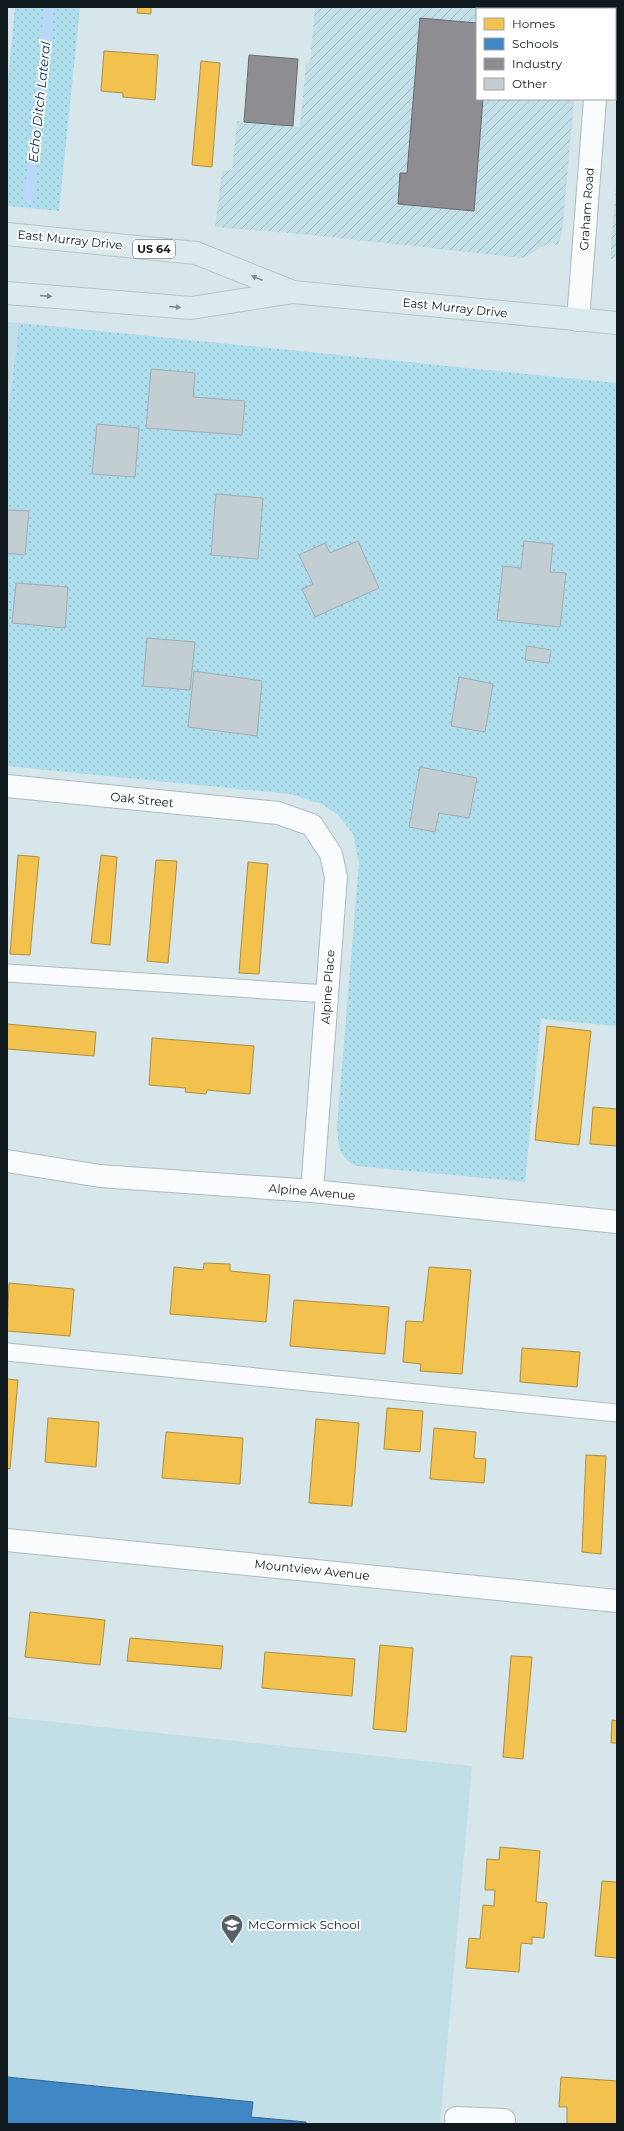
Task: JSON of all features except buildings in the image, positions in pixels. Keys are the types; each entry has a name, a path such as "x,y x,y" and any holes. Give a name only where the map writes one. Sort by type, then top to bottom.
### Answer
{"highway":[{"name":"East Murray Drive","path":"7,234 196,253 293,292"},
{"name":"East Murray Drive","path":"7,293 191,308 293,292 617,323"}],"street":[{"name":"Graham Road","path":"578,320 595,100"},
{"name":"Oak Street","path":"7,786 278,814"},
{"name":"Alpine Place","path":"278,814 312,825 331,854 336,877 312,1191"},
{"name":"Alpine Avenue","path":"7,1161 100,1176 312,1191 617,1222"},
{"name":"Mountview Avenue","path":"7,1540 617,1601"},
{"path":"456,2121 504,2120"}],"lane":[{"path":"7,973 328,994"},
{"path":"7,1352 617,1413"}],"shaded area":[{"path":"15,7 80,7 59,211 7,206 7,91"},
{"path":"315,7 582,7 476,8 476,100 574,100 562,233 558,246 551,242 523,258 301,234 215,227 222,171 232,170 237,121 300,127 306,64 310,63"},
{"path":"617,175 617,257 611,259 611,244"},
{"path":"7,322 19,323 7,424"},
{"path":"19,323 617,383 617,1026 541,1019 525,1182 357,1166 351,1163 343,1155 339,1146 337,1127 359,863 353,834 338,815 322,804 290,794 7,766 7,424"},
{"name":"McCormick School","path":"7,1717 472,1766 440,2124 7,2124"}],"waterway":[{"name":"Echo Ditch Lateral","path":"29,198 49,7"}],"place":[{"name":"McCormick School","path":"232,1944"}]}
